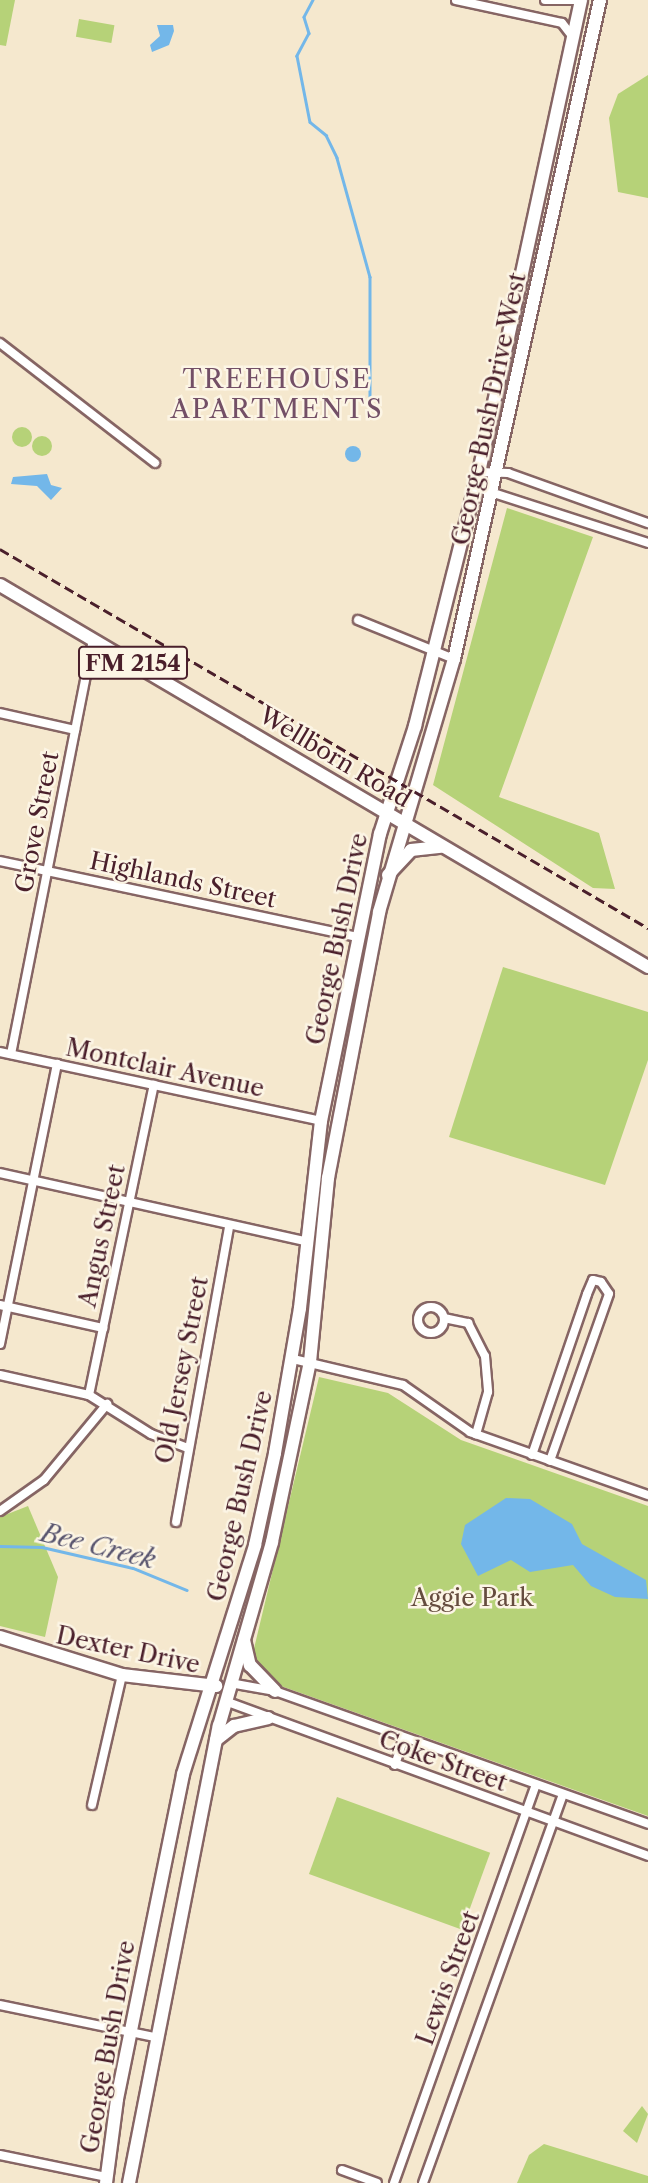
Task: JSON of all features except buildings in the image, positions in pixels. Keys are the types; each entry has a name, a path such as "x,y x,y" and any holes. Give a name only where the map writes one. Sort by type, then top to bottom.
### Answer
{"main road":[{"name":"George Bush Drive West","path":"387,812 434,653 479,472 581,0"},
{"name":"George Bush Drive West","path":"405,824 454,659 600,0"},
{"path":"549,147 555,151 546,198 552,218"},
{"name":"Wellborn Road","path":"0,584 648,967"},
{"name":"George Bush Drive","path":"106,2180 130,2032 183,1774 255,1545 293,1359 321,1121 357,937 387,812"},
{"name":"George Bush Drive","path":"129,2183 155,2038 216,1740 230,1682 272,1542 310,1362 324,1210 388,875 405,824"},
{"path":"388,875 411,850 441,847"},
{"path":"321,1121 328,1127 317,1202 324,1210"},
{"name":"Dexter Drive","path":"0,1637 122,1675 210,1688"},
{"path":"244,1638 250,1665 275,1691"},
{"path":"210,1688 230,1682"},
{"path":"210,1688 225,1701"},
{"path":"216,1740 234,1726 268,1718"}],"street":[{"path":"456,0 482,3 562,23 573,37"},
{"path":"545,0 581,0"},
{"path":"0,343 155,463"},
{"path":"479,472 496,470 648,523"},
{"path":"475,487 648,543"},
{"path":"358,620 454,659"},
{"name":"Grove Street","path":"11,1054 93,639"},
{"path":"0,713 75,730"},
{"name":"Highlands Street","path":"0,861 357,937"},
{"name":"Montclair Avenue","path":"0,1052 321,1121"},
{"path":"0,1344 4,1306 34,1180 57,1064"},
{"name":"Angus Street","path":"89,1395 154,1085"},
{"path":"0,1173 229,1227 305,1241"},
{"name":"Old Jersey Street","path":"176,1522 229,1227"},
{"path":"532,1455 590,1287 593,1280 601,1282 609,1294 550,1461"},
{"path":"4,1306 103,1328"},
{"path":"444,1318 468,1324 485,1356 488,1392 475,1434"},
{"path":"293,1359 403,1385 475,1434 648,1495"},
{"path":"0,1375 89,1395 151,1434 188,1448"},
{"path":"0,1511 44,1480 107,1404"},
{"path":"92,1805 122,1675"},
{"path":"230,1682 275,1691 648,1824"},
{"name":"Coke Street","path":"225,1701 648,1856"},
{"path":"395,1765 404,1738"},
{"name":"Lewis Street","path":"394,2183 536,1785"},
{"name":"Lewis Street","path":"423,2183 563,1795"},
{"path":"0,2005 155,2038"},
{"path":"0,2155 106,2180"},
{"path":"342,2170 377,2183"}],"green space":[{"path":"0,0 15,0 6,46 0,45"},
{"path":"79,19 114,25 111,43 76,37"},
{"path":"648,75 648,198 618,192 609,118 618,94"},
{"path":"22,427 29,430 32,437 29,444 22,447 15,444 12,437 15,430"},
{"path":"42,436 49,439 52,446 49,453 42,456 35,453 32,446 35,439"},
{"path":"507,508 593,537 499,797 599,833 615,889 593,888 433,785"},
{"path":"503,967 648,1012 648,1060 605,1185 449,1137"},
{"name":"Aggie Park","path":"319,1377 388,1393 461,1440 648,1506 648,1816 278,1685 251,1661"},
{"path":"28,1506 58,1577 45,1637 0,1626 0,1517"},
{"path":"337,1797 490,1853 462,1930 309,1874"},
{"path":"642,2106 648,2114 637,2143 623,2131"},
{"path":"544,2144 648,2176 648,2183 517,2183 529,2155"}],"water":[{"path":"157,25 173,25 174,31 169,45 152,52 150,45 160,36"},
{"path":"353,446 359,448 359,460 353,462 347,460 345,454 347,448"},
{"path":"47,474 51,485 62,488 51,500 37,486 11,484 13,477"},
{"path":"506,1498 530,1499 572,1524 582,1544 646,1580 648,1599 615,1597 591,1586 573,1565 530,1572 511,1560 478,1576 461,1544 465,1525"}],"waterway":[{"path":"313,0 304,17 309,33 297,56 310,122 326,135 337,158 370,277 370,403"},
{"name":"Bee Creek","path":"0,1546 42,1547 133,1568 187,1590"}],"railway":[{"path":"0,549 648,928"}],"district":[{"name":"TREEHOUSE APARTMENTS","path":"277,395"}]}
